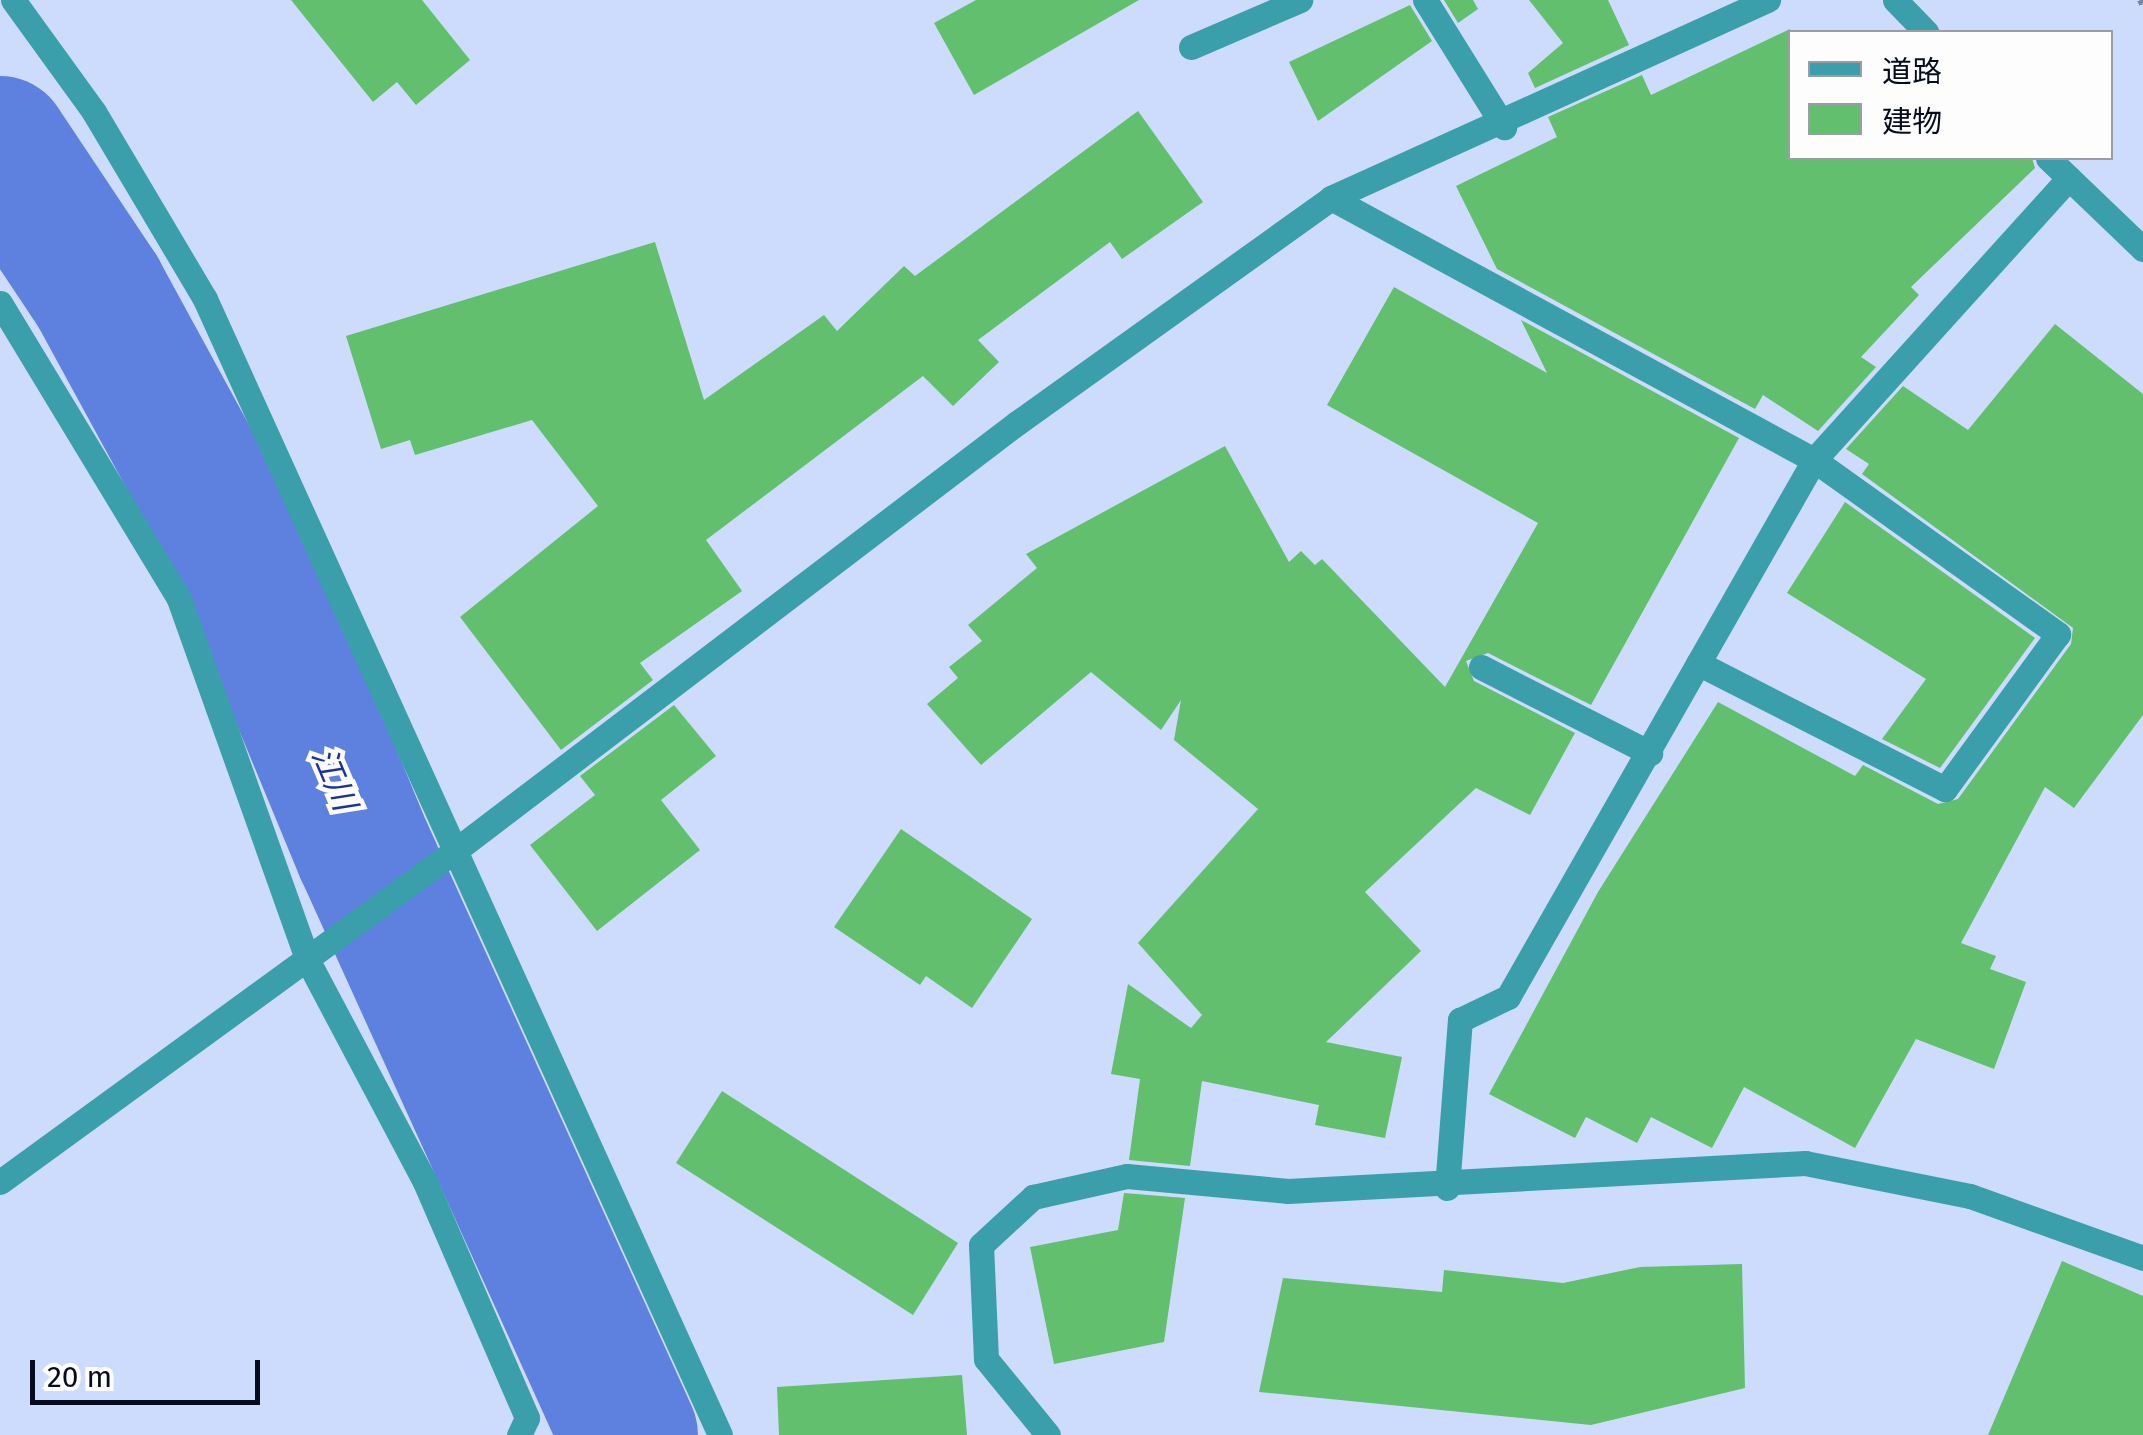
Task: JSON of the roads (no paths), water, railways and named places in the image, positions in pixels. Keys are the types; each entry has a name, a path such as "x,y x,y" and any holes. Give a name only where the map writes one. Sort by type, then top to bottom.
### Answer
{"street":[{"path":"13,0 94,112 205,299 720,1435"},
{"path":"1191,47 1300,0"},
{"path":"1424,0 1504,126"},
{"path":"0,1182 310,959 1017,423 1331,198 1504,126 1768,0"},
{"path":"1895,0 1924,30"},
{"path":"2050,160 2143,249"},
{"path":"1447,1188 1460,1020 1508,997 1814,460 2069,178"},
{"path":"1331,198 1814,460 2058,634 1945,789 1698,663"},
{"path":"0,303 179,598 310,959 424,1182 527,1418 519,1435"},
{"path":"1481,667 1650,753"},
{"path":"1048,1435 986,1359 982,1246 1033,1197 1126,1176 1288,1192 1447,1188 1805,1163 1970,1196 2143,1258"}],"waterway":[{"name":"江川","path":"0,145 98,292 240,552 364,851 629,1435"}]}
